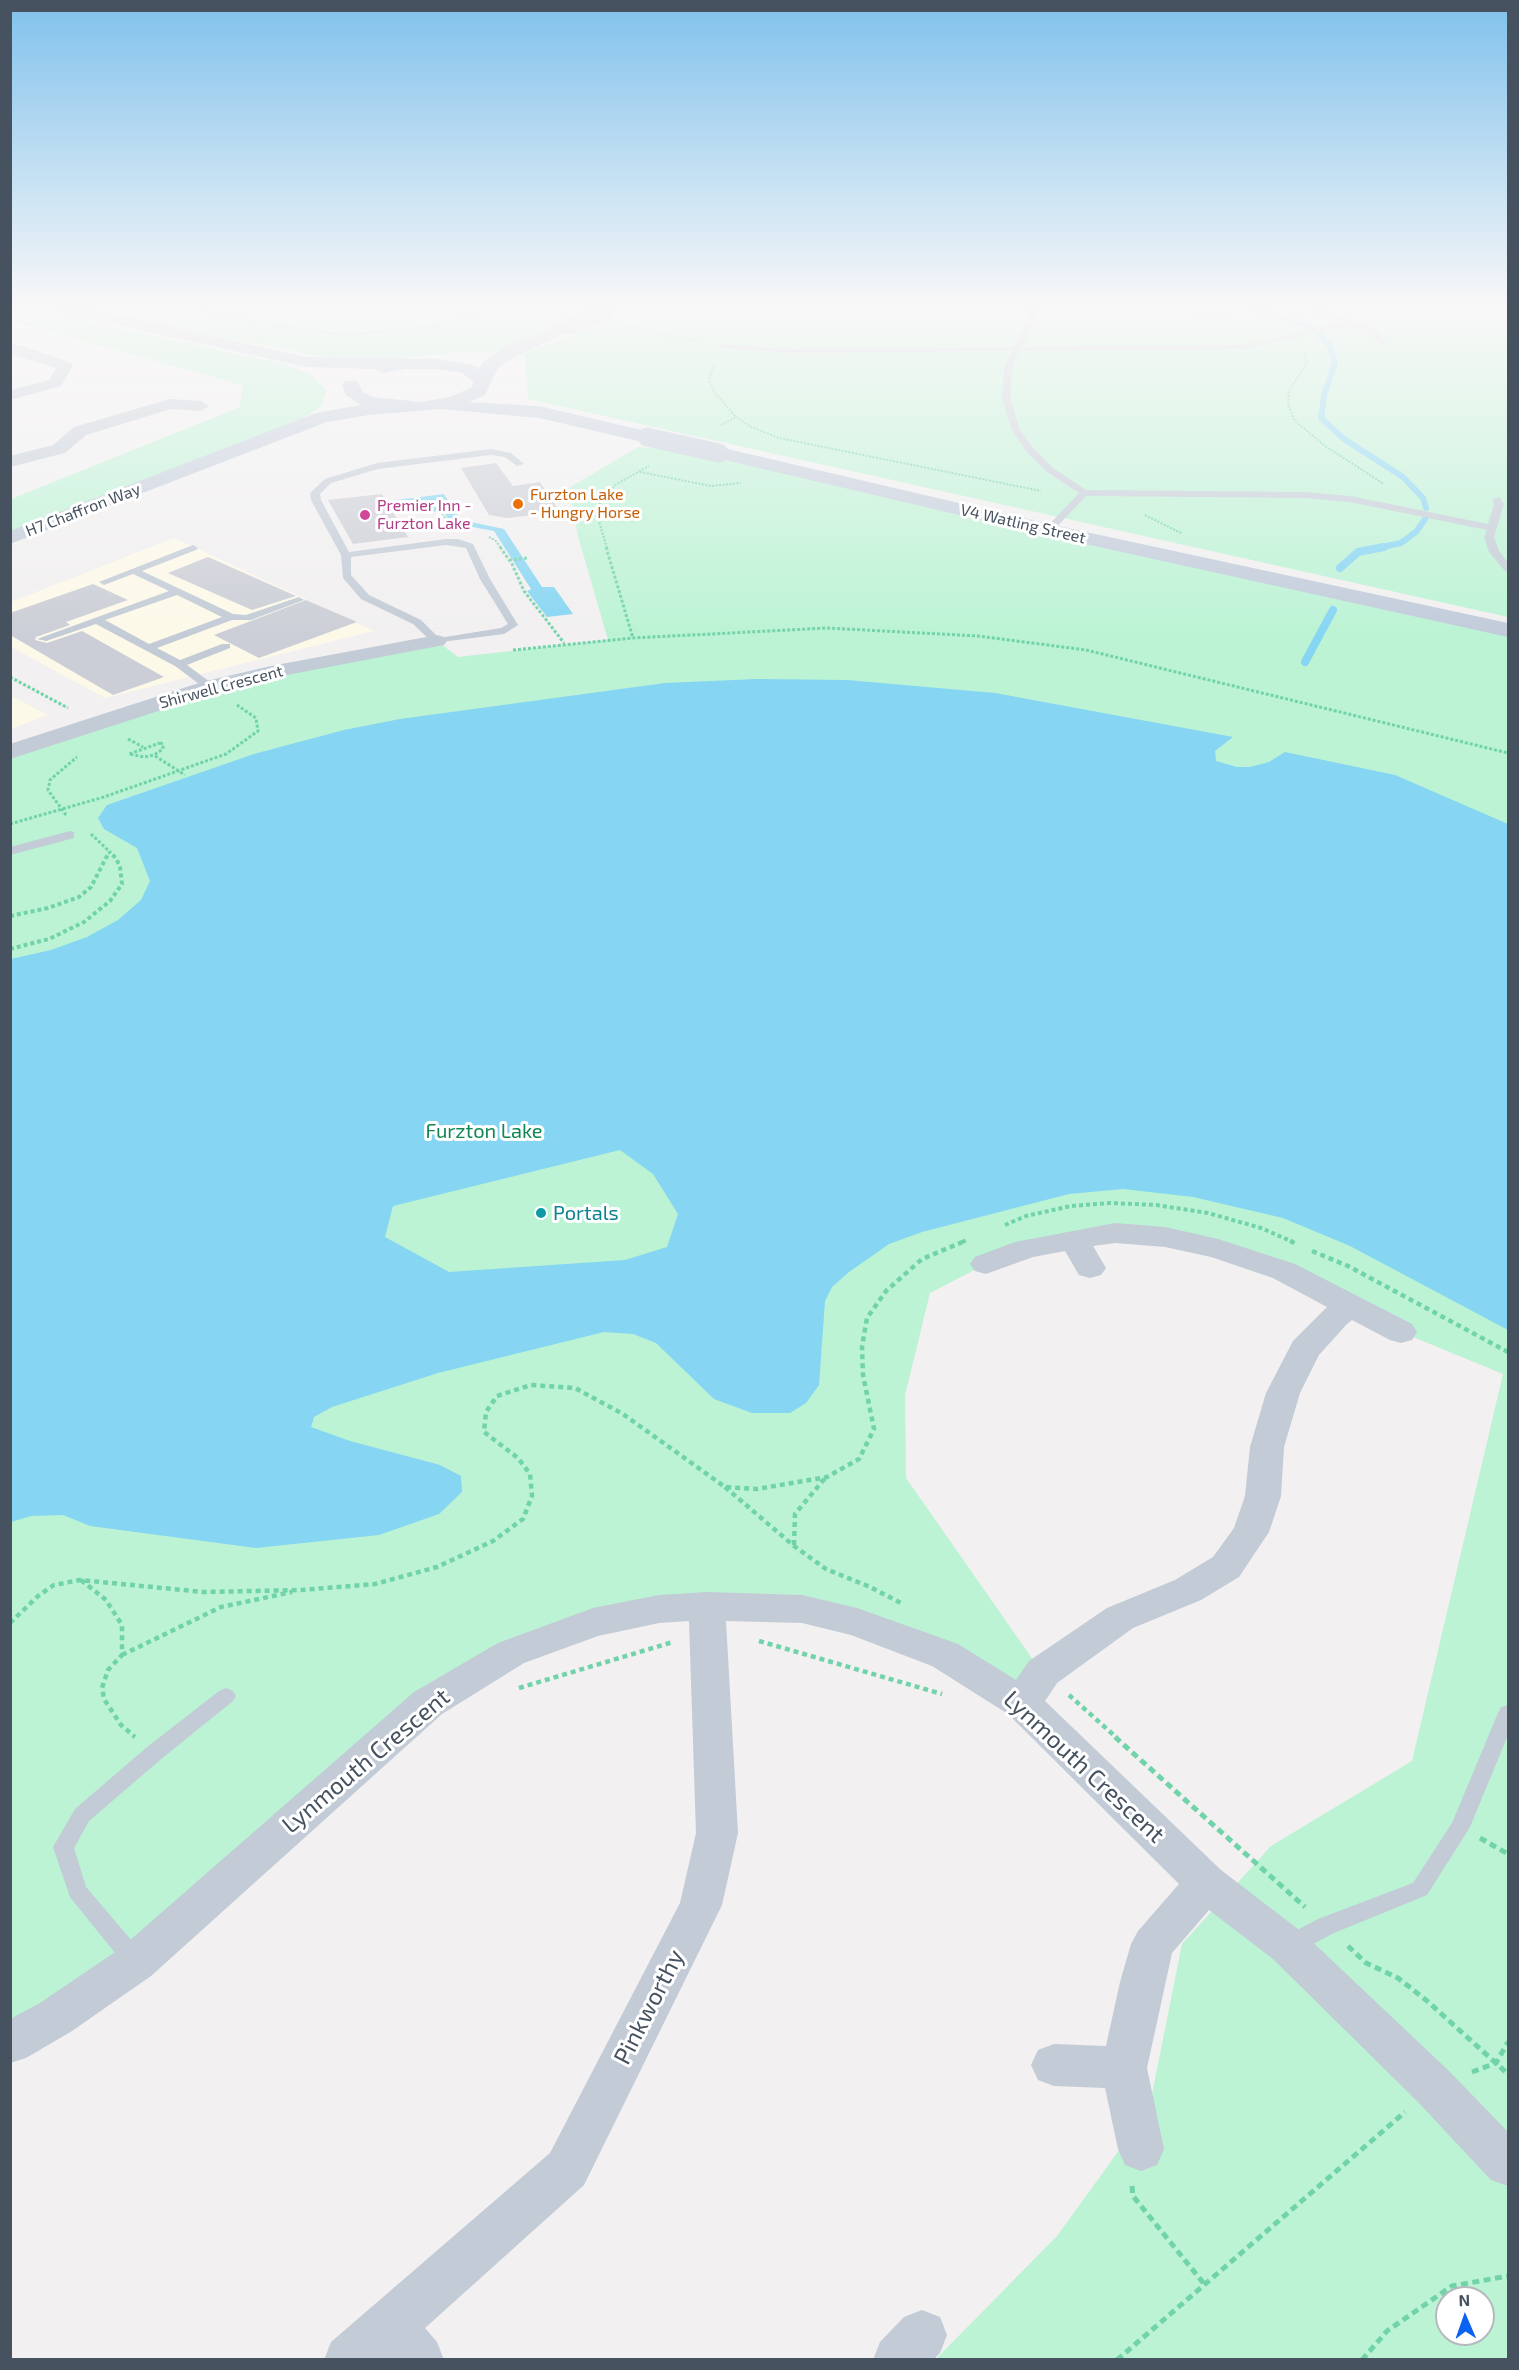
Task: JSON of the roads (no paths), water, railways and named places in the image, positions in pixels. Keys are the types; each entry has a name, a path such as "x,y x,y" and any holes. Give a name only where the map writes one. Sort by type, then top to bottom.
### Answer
{"street":[{"path":"10,462 59,449 80,431 114,419"},
{"name":"H7 Chaffron Way","path":"10,538 319,419"},
{"name":"V4 Watling Street","path":"568,419 1049,530 1509,630"},
{"name":"Shirwell Crescent","path":"10,752 210,687 271,672 436,641"},
{"path":"980,1251 1026,1249 1115,1233 1165,1237 1218,1249 1284,1271 1401,1332"},
{"path":"1074,1239 1090,1268"},
{"path":"1033,1688 1120,1618 1188,1590 1226,1567 1251,1532 1263,1497 1267,1447 1283,1392 1305,1349 1349,1305"},
{"name":"Lynmouth Crescent","path":"10,2043 56,2017 136,1962 428,1702 512,1653 593,1622 659,1609 708,1619 802,1609 857,1622 945,1655 987,1679 1033,1688 1206,1883 1288,1946 1434,2087 1509,2164"},
{"name":"Pinkworthy","path":"349,2360 405,2342 567,2169 701,1905 717,1833 708,1619"},
{"path":"1141,2150 1124,2068 1142,1982 1153,1944 1206,1883"},
{"path":"1054,2065 1124,2068"}],"lane":[{"path":"1012,419 1016,430 1030,450 1082,496 1305,495 1350,499 1492,528"},
{"path":"346,555 446,542 458,542 470,546 485,579 510,617 513,625 504,631 436,641 417,622 365,597 346,576 346,555 316,500 315,493 328,481 377,466 491,452 508,455 519,464"},
{"path":"1049,530 1082,496"},
{"path":"1497,499 1499,504 1489,537 1494,552 1509,569"},
{"path":"104,582 193,548"},
{"path":"134,571 231,617 247,618 299,600"},
{"path":"42,639 177,592"},
{"path":"149,647 231,617"},
{"path":"99,621 179,664 210,687"},
{"path":"179,664 226,646"},
{"path":"10,851 70,836"},
{"path":"136,1962 77,1891 63,1847 82,1815 226,1696"},
{"path":"1288,1946 1326,1926 1420,1889 1460,1827 1509,1713"}],"water":[{"path":"444,494 461,520 504,529 542,587 554,587 573,614 547,617 527,591 531,589 494,531 451,523 443,511 397,514 389,501"},
{"name":"Furzton Lake","path":"757,679 847,680 995,693 1233,737 1215,751 1216,761 1237,767 1250,767 1269,762 1285,752 1395,775 1508,824 1508,1330 1350,1246 1283,1218 1193,1197 1123,1189 1069,1194 922,1232 889,1244 849,1272 832,1287 825,1301 819,1385 806,1403 790,1413 752,1413 714,1399 656,1343 633,1334 604,1332 438,1373 332,1407 314,1417 311,1427 350,1441 440,1465 461,1476 462,1492 439,1514 379,1535 256,1548 90,1526 63,1515 31,1516 11,1522 11,959 51,950 87,937 118,920 141,900 150,881 137,848 104,829 98,818 107,805 254,754 344,730 400,719 665,683","holes":["620,1150 653,1174 678,1214 667,1247 625,1260 449,1272 385,1237 393,1206"]}],"waterway":[{"path":"1322,419 1344,439 1403,477 1423,498 1426,508"},
{"path":"1377,548 1401,543 1416,532 1425,519"},
{"path":"1340,568 1358,552 1384,547"},
{"path":"1305,662 1333,610"}],"place":[{"name":"Furzton Lake - Hungry Horse","path":"518,504"},
{"name":"Premier Inn - Furzton Lake","path":"365,515"},
{"name":"Portals","path":"541,1213"}]}
